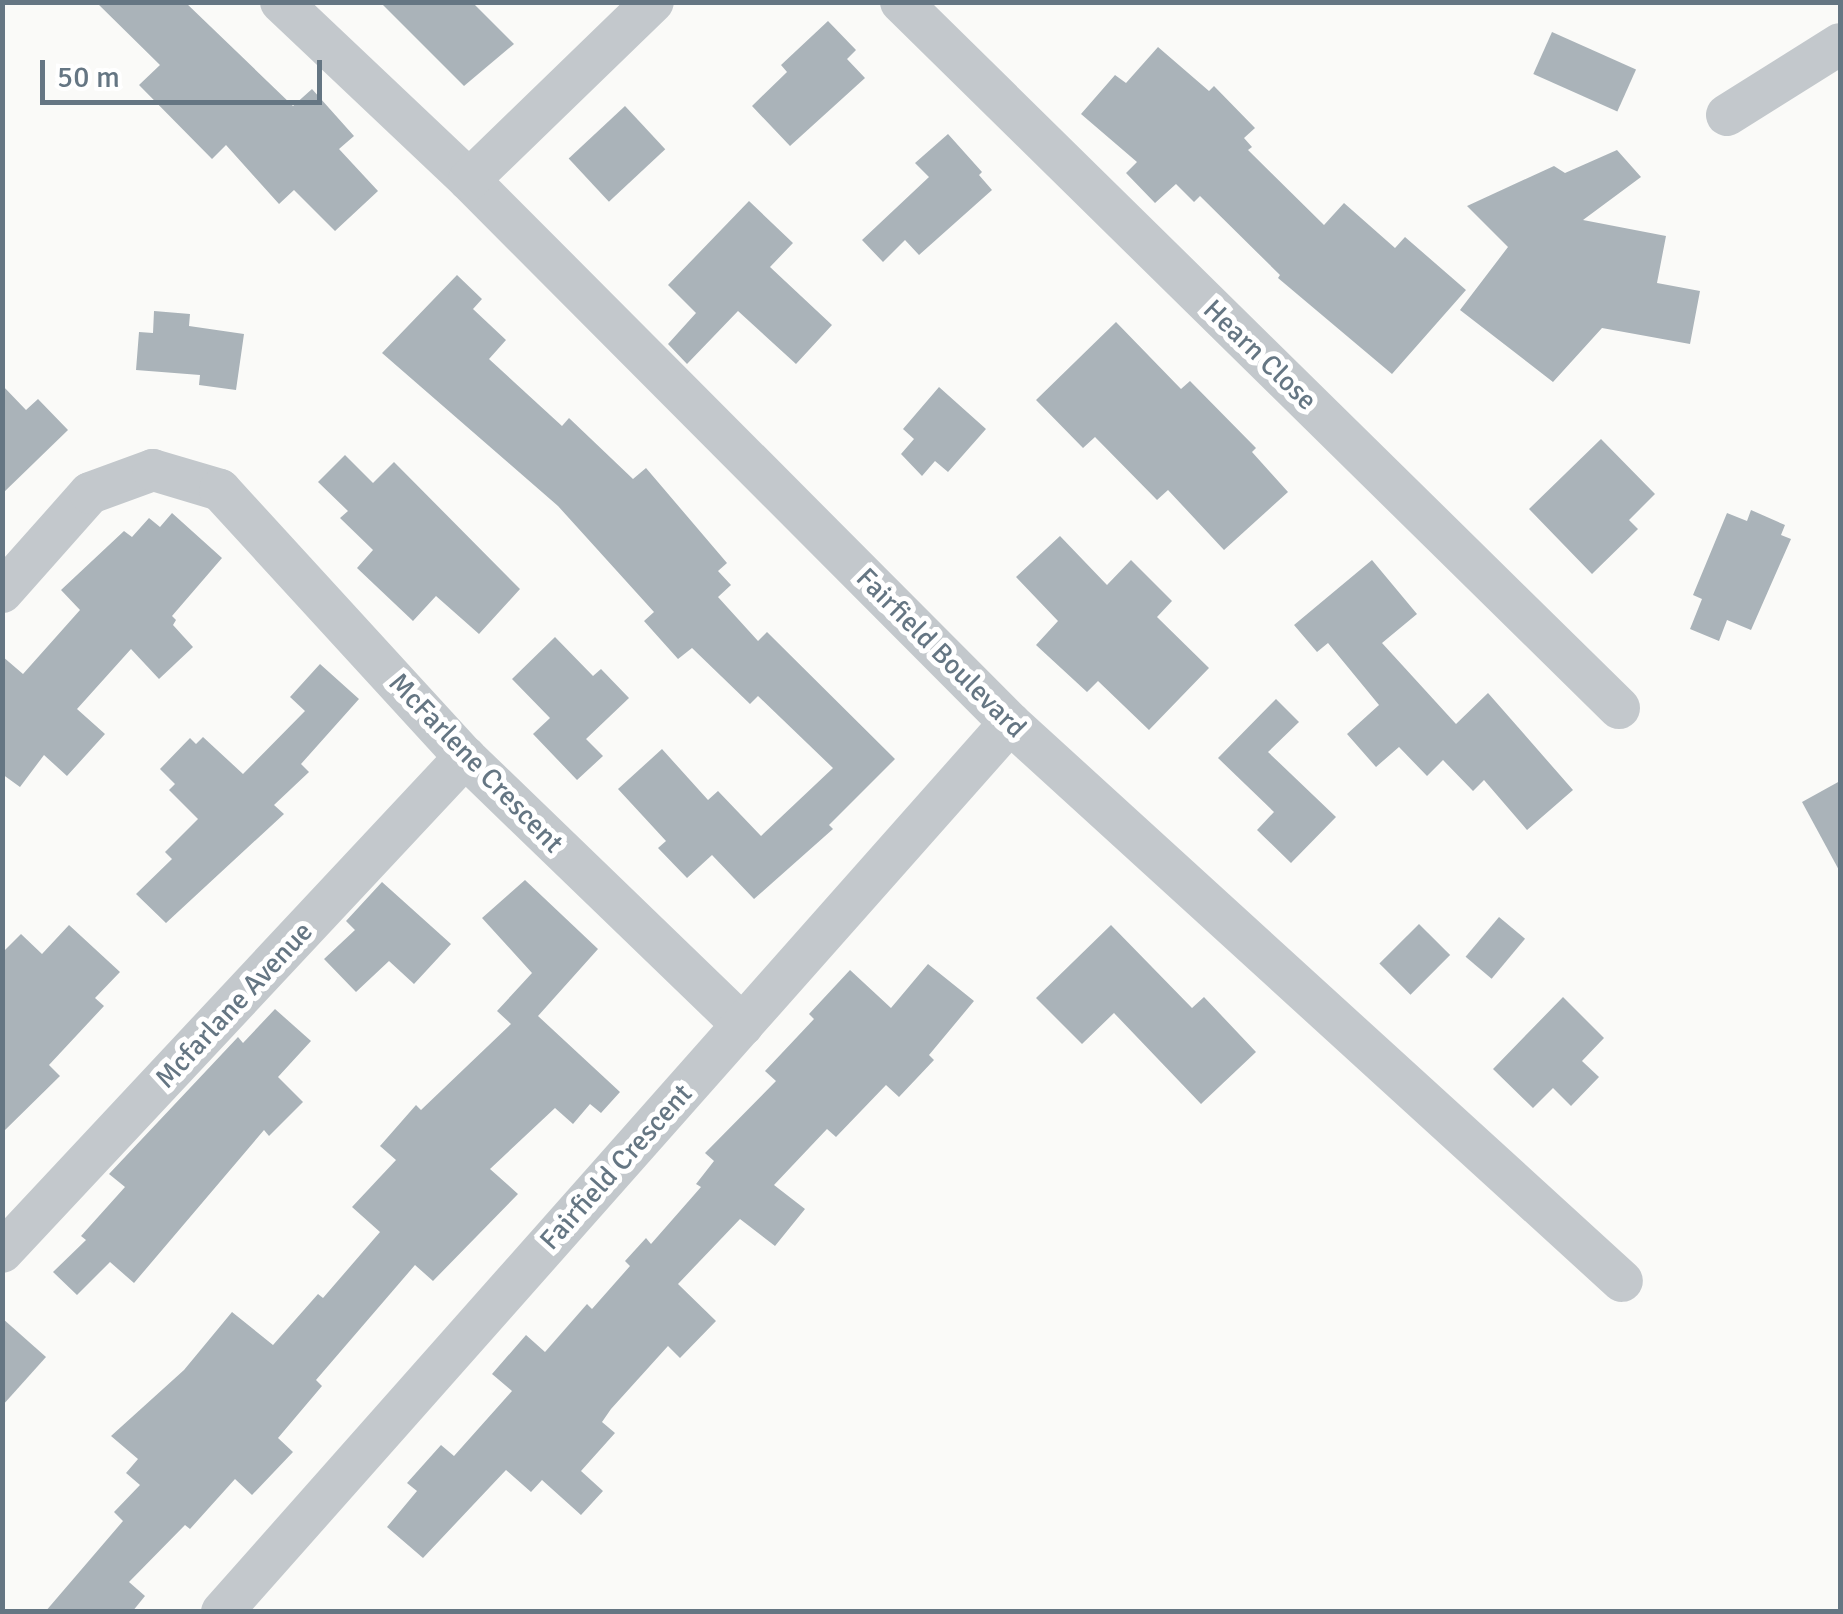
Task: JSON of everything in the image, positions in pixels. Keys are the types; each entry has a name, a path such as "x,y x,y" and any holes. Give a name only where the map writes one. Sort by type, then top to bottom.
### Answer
{"street":[{"name":"Fairfield Boulevard","path":"281,2 469,180 1010,723 1622,1281"},
{"path":"469,180 653,2"},
{"name":"Hearn Close","path":"901,2 1620,708"},
{"path":"1727,115 1840,44"},
{"name":"McFarlene Crescent","path":"2,592 90,493 153,470 220,490 465,757 743,1025"},
{"name":"Fairfield Crescent","path":"222,1612 1010,723"},
{"name":"Mcfarlane Avenue","path":"2,1252 465,757"}],"building":[{"path":"96,2 185,2 293,106 312,89 354,136 339,149 378,191 335,231 294,190 279,204 226,145 212,159 139,85 160,65"},
{"path":"380,2 472,2 514,44 464,86"},
{"path":"828,21 856,50 847,59 865,78 790,146 752,106 787,72 781,65"},
{"path":"1552,32 1636,69 1617,111 1533,74"},
{"path":"1158,47 1209,91 1214,86 1255,128 1244,138 1252,147 1248,150 1324,225 1344,203 1395,248 1405,237 1466,290 1392,374 1278,278 1280,275 1200,196 1194,202 1176,184 1155,203 1126,173 1137,162 1081,114 1115,75 1126,83"},
{"path":"625,106 665,149 609,202 569,159"},
{"path":"948,134 982,172 979,175 992,190 919,255 905,240 883,262 862,240 929,177 915,163"},
{"path":"1617,150 1641,177 1583,220 1666,236 1657,283 1700,291 1690,344 1602,328 1553,382 1460,310 1508,247 1467,206 1554,166 1565,173"},
{"path":"749,201 793,243 770,267 832,325 796,364 738,311 687,364 668,344 696,313 668,285"},
{"path":"457,275 482,299 473,309 506,340 489,359 562,426 569,418 633,479 646,468 727,563 718,571 731,585 718,597 758,641 767,632 895,759 829,825 833,829 754,899 712,855 687,878 658,848 666,841 618,789 662,749 708,800 718,791 761,836 833,768 758,696 750,704 692,648 678,659 644,621 654,612 558,506 382,353"},
{"path":"154,311 190,314 189,326 244,334 236,390 199,385 200,375 136,370 139,332 153,333"},
{"path":"1116,322 1181,389 1190,381 1256,448 1252,452 1288,492 1224,550 1168,490 1157,500 1095,437 1083,448 1036,400"},
{"path":"2,385 26,410 38,399 68,430 2,494"},
{"path":"939,387 986,429 948,472 935,461 922,476 901,454 914,439 903,429"},
{"path":"1601,439 1655,494 1629,520 1638,529 1592,574 1529,509"},
{"path":"345,455 373,483 394,462 520,589 479,634 436,596 413,621 357,568 373,550 340,518 348,511 318,482"},
{"path":"1751,510 1785,525 1781,535 1791,539 1751,630 1727,620 1719,641 1690,629 1702,599 1693,595 1727,513 1747,521"},
{"path":"172,513 222,558 172,616 176,620 173,625 193,647 159,679 131,649 77,709 105,734 67,776 44,755 20,787 2,774 2,656 23,674 80,610 61,590 124,531 132,537 149,518 160,527"},
{"path":"1060,536 1107,585 1131,560 1172,601 1157,617 1209,668 1149,730 1098,681 1087,692 1036,645 1058,621 1016,577"},
{"path":"1372,560 1417,614 1382,643 1456,724 1488,693 1573,790 1527,830 1484,780 1473,791 1443,760 1427,776 1399,747 1376,767 1347,734 1379,705 1328,643 1317,652 1294,625"},
{"path":"555,637 593,676 601,669 629,698 586,739 603,756 577,780 533,734 550,718 512,679"},
{"path":"320,664 359,699 301,764 309,772 274,805 284,814 166,923 136,894 172,859 165,852 198,819 169,790 175,784 160,769 190,738 196,744 203,737 243,774 305,711 290,697"},
{"path":"1276,699 1299,722 1268,752 1336,817 1291,863 1257,830 1274,812 1218,758"},
{"path":"1840,781 1840,872 1802,802"},
{"path":"525,880 598,949 538,1016 620,1092 601,1113 590,1104 573,1124 555,1108 490,1169 518,1194 433,1281 415,1265 316,1380 322,1386 278,1438 293,1452 252,1495 235,1479 190,1529 185,1525 129,1582 145,1596 132,1612 45,1612 123,1521 114,1512 140,1485 126,1473 138,1459 111,1436 184,1370 232,1312 273,1345 318,1294 323,1298 380,1232 352,1207 396,1160 380,1146 416,1105 421,1110 511,1024 497,1011 532,973 482,918"},
{"path":"382,882 451,944 414,984 389,961 356,992 324,959 355,930 346,921"},
{"path":"1499,917 1525,939 1492,979 1466,957"},
{"path":"1419,924 1450,955 1411,995 1379,964"},
{"path":"69,925 120,972 95,998 104,1006 49,1065 60,1076 2,1133 2,953 21,934 42,954"},
{"path":"1111,925 1192,1008 1204,997 1256,1052 1201,1104 1114,1013 1082,1044 1036,998"},
{"path":"928,964 974,1001 929,1055 934,1060 899,1097 886,1085 836,1137 827,1129 774,1185 805,1209 775,1246 740,1219 678,1284 716,1321 680,1358 668,1346 611,1409 602,1422 615,1433 581,1471 603,1491 581,1515 542,1480 531,1492 506,1470 423,1558 387,1527 417,1491 407,1483 441,1445 454,1456 512,1391 492,1374 526,1335 545,1352 587,1304 592,1309 630,1266 625,1261 646,1238 651,1244 701,1187 696,1184 714,1161 705,1153 776,1081 765,1071 814,1019 809,1014 850,970 891,1008"},
{"path":"1563,997 1604,1038 1582,1061 1599,1077 1571,1106 1553,1088 1533,1108 1493,1069"},
{"path":"275,1009 311,1041 278,1077 303,1102 269,1136 264,1130 134,1283 110,1262 77,1295 53,1272 86,1240 81,1236 125,1187 109,1174 238,1037 243,1043"},
{"path":"2,1318 46,1357 2,1406"}]}
